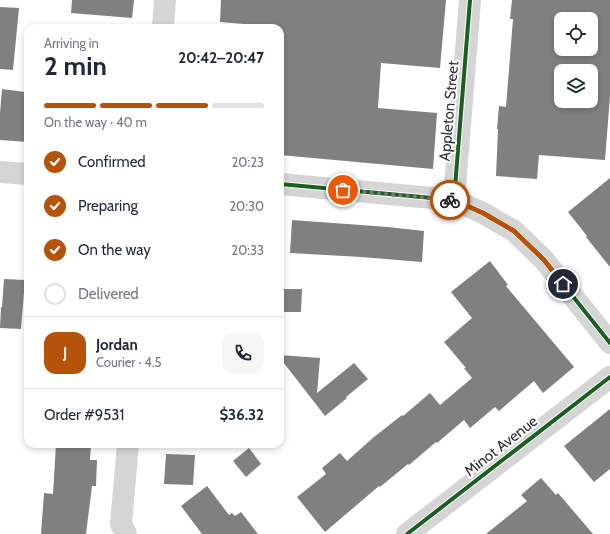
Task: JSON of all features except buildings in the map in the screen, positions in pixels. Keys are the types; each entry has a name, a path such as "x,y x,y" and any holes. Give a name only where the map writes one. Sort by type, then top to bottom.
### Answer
{"street":[{"path":"163,24 166,0"},
{"name":"Appleton Street","path":"454,200 470,0"},
{"path":"0,172 24,174"},
{"path":"284,184 454,200 483,213 514,231 544,260 610,343"},
{"name":"Minot Avenue","path":"407,534 610,377"},
{"path":"126,534 121,524 128,448"}],"cycle path":[{"path":"454,200 470,0"},
{"path":"284,184 454,200 483,213 514,231 544,260 610,343"},
{"path":"407,534 610,377"}],"way so far":[{"path":"343,190 450,200"}],"route":[{"path":"450,200 454,200 483,213 514,231 544,260 563,284"}]}
